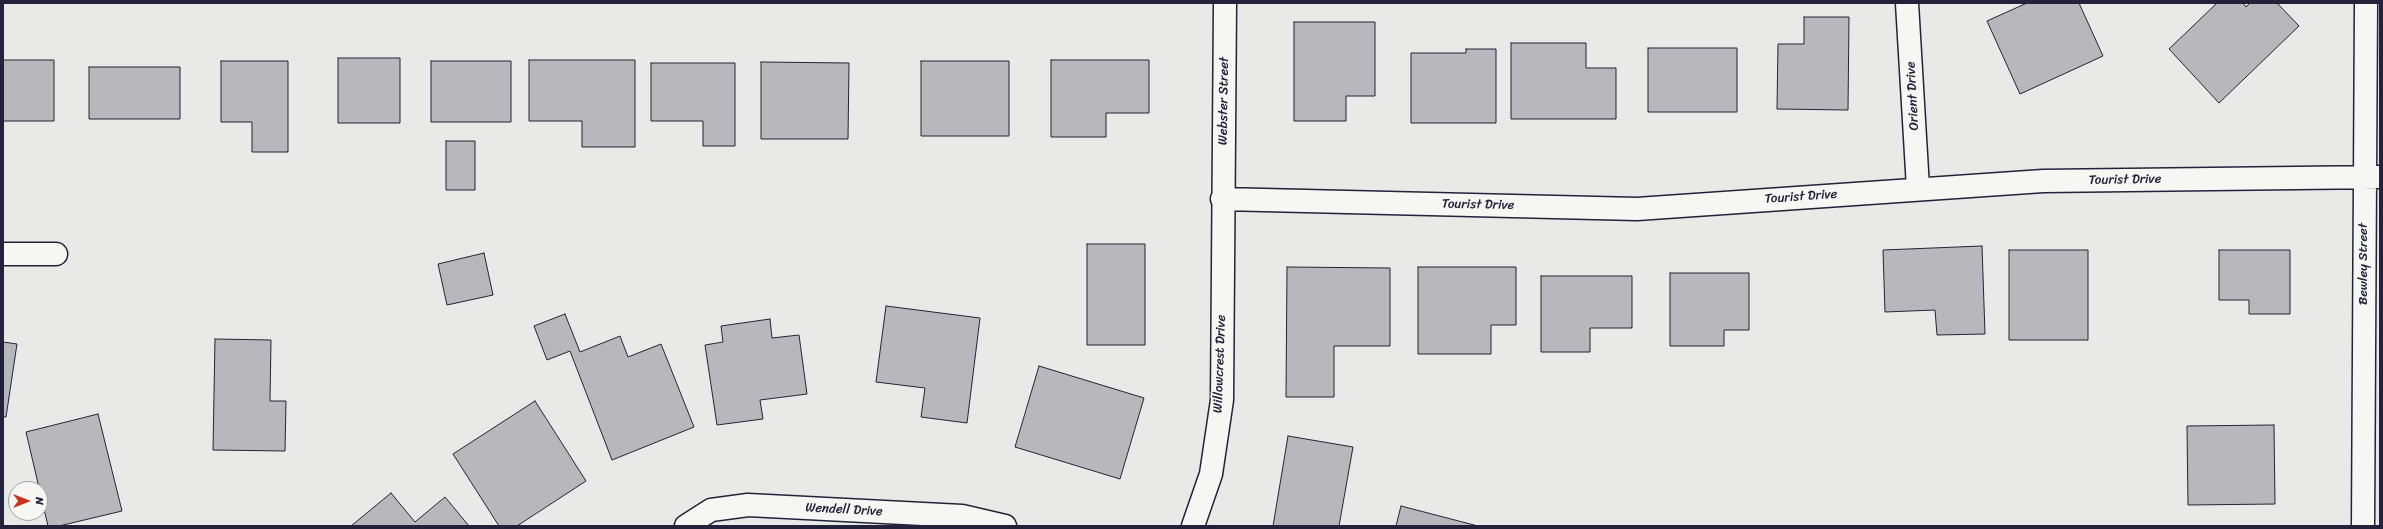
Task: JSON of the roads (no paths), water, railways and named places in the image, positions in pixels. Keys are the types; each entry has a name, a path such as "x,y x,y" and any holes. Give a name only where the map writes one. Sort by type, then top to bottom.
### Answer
{"street":[{"name":"Webster Street","path":"1222,199 1225,3"},
{"name":"Orient Drive","path":"1908,3 1918,188"},
{"name":"Bewley Street","path":"2363,526 2372,177 2366,3"},
{"name":"Tourist Drive","path":"1222,199 1637,208 1918,188 2043,181 2372,177"},
{"name":"Willowcrest Drive","path":"1194,526 1211,474 1222,400 1222,199"},
{"path":"3,254 56,254"},
{"name":"Wendell Drive","path":"686,526 711,510 748,505 962,516 1005,526"}]}
